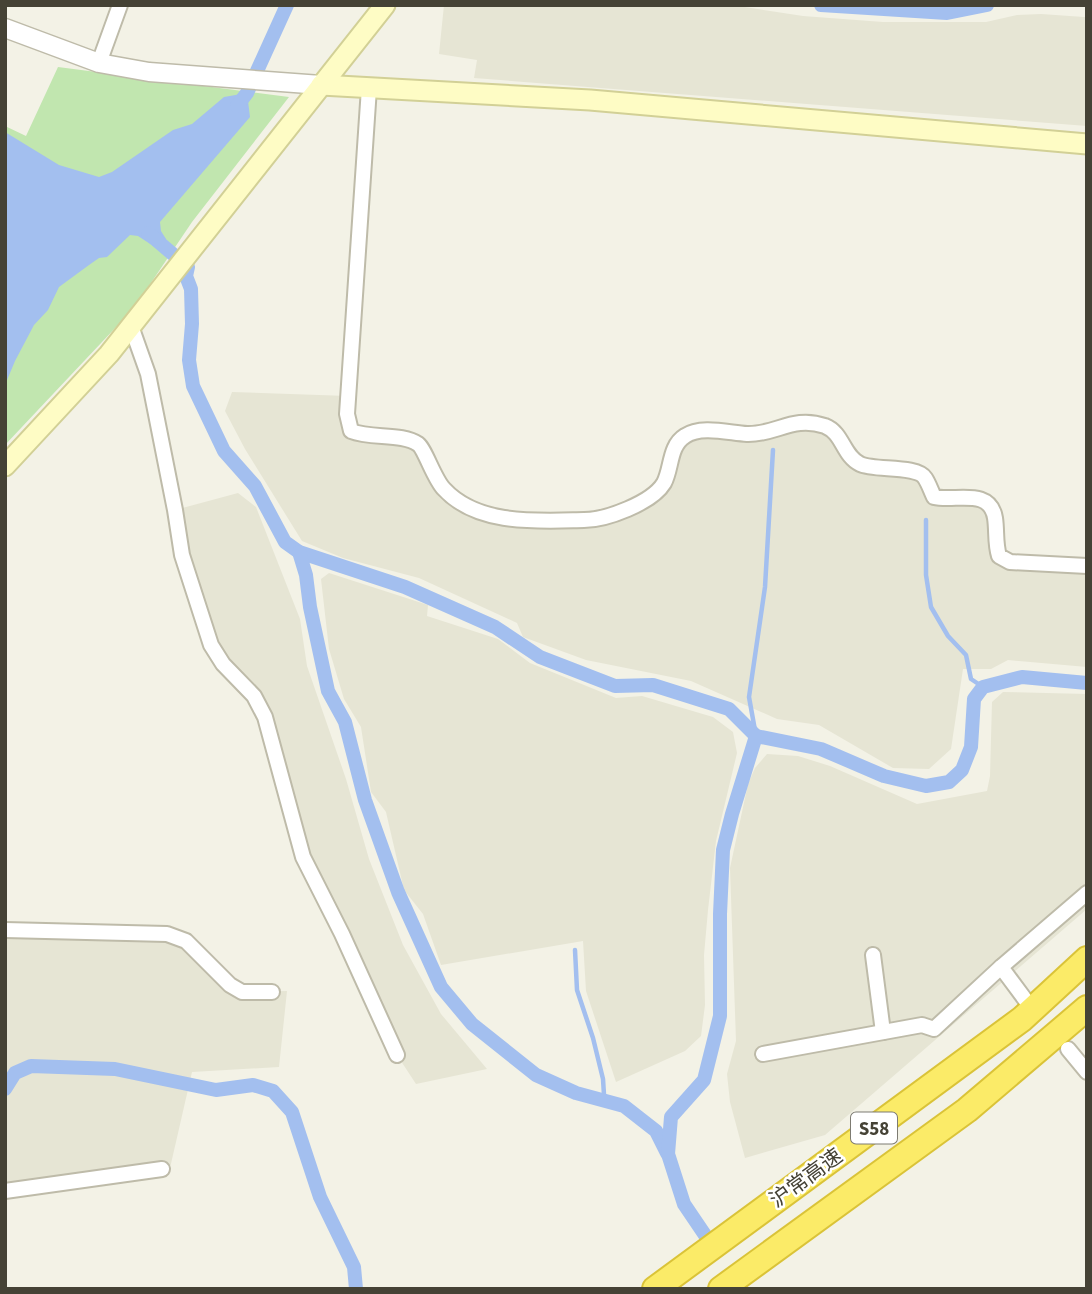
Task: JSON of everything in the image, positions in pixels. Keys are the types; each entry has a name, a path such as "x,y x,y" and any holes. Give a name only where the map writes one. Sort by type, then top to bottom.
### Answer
{"highway":[{"name":"沪常高速","path":"654,1289 1022,1019 1087,959"},
{"name":"沪常高速","path":"721,1289 967,1110 1087,1008"}],"main road":[{"path":"5,466 109,354 385,5"},
{"path":"321,85 590,100 1087,144"}],"street":[{"path":"99,63 120,5"},
{"path":"5,28 99,63 149,72 321,85"},
{"path":"369,88 346,414 351,431 363,436 416,443 423,449 430,468 444,490 467,507 492,516 524,520 588,520 617,514 654,494 664,483 677,443 686,434 704,431 750,434 798,422 824,426 836,432 852,459 862,465 916,472 924,476 934,497 977,497 990,506 995,518 995,546 999,556 1010,562 1087,566"},
{"path":"131,326 148,374 182,555 211,645 223,664 254,696 265,718 303,857 342,934 397,1055"},
{"path":"764,1054 922,1025 934,1030 1001,967 1087,893"},
{"path":"5,930 167,934 186,941 230,985 242,992 272,992"},
{"path":"873,955 883,1032"},
{"path":"1001,967 1027,1002"},
{"path":"1068,1049 1087,1072"},
{"path":"5,1191 162,1169"}],"shaded area":[{"path":"444,5 732,5 803,16 883,22 986,22 1017,15 1041,14 1087,17 1087,126 474,78 477,60 439,54"},
{"path":"232,392 348,396 351,431 416,443 430,468 467,507 524,520 617,514 654,494 677,443 704,431 824,426 862,465 916,472 942,499 977,497 995,518 995,546 1010,562 1087,566 1087,667 1008,660 991,669 963,669 951,749 929,769 893,768 819,725 777,719 691,681 586,660 523,637 517,623 419,578 343,558 302,541 245,449 225,411"},
{"path":"238,493 256,507 300,619 307,666 346,779 369,859 403,945 441,1014 487,1069 416,1084 397,1055 296,835 254,696 211,645 175,510"},
{"path":"329,573 428,605 427,616 498,639 530,663 616,698 642,696 713,717 733,732 737,753 716,841 708,910 704,955 705,1005 701,1036 685,1051 616,1082 586,991 583,941 441,965 423,914 404,890 386,812 371,792 361,727 344,699 329,649 321,579"},
{"path":"1003,692 1087,694 1087,909 825,1135 745,1158 730,1102 727,1074 736,1041 730,868 748,784 755,768 767,754 798,756 830,766 917,804 987,791 990,776 992,702"},
{"path":"5,932 167,934 242,992 287,991 279,1067 192,1072 170,1168 5,1191"}],"green space":[{"path":"58,67 289,97 192,222 134,308 5,445 5,126 26,136"}],"water":[{"path":"247,93 250,117 160,222 166,239 158,249 138,236 130,235 107,257 99,258 59,287 48,310 34,325 5,385 5,132 59,165 99,177 112,172 173,130 192,124 224,97"}],"waterway":[{"path":"237,106 247,93 287,5"},
{"path":"821,5 947,13 987,5"},
{"path":"148,233 188,267 186,276 191,289 192,324 189,360 193,386 224,451 255,486 285,542 299,552 405,587 495,627 540,657 615,686 653,685 729,709 756,736"},
{"path":"756,736 749,697 765,587 773,450"},
{"path":"926,520 926,575 931,607 948,636 966,655 971,679 983,687"},
{"path":"299,552 306,575 328,691 345,722 365,800 398,892 441,987 472,1024 536,1075 576,1093 624,1106 656,1131 667,1153"},
{"path":"707,1238 684,1204 668,1154 671,1117 704,1080 720,1016 723,850 756,736 821,749 884,776 926,786 949,782 962,770 971,747 974,699 983,687 1022,677 1087,683"},
{"path":"575,950 577,990 603,1079 604,1095 599,1100"},
{"path":"5,1089 15,1073 31,1066 115,1069 216,1090 253,1085 273,1091 292,1112 320,1197 354,1267 356,1289"}]}
